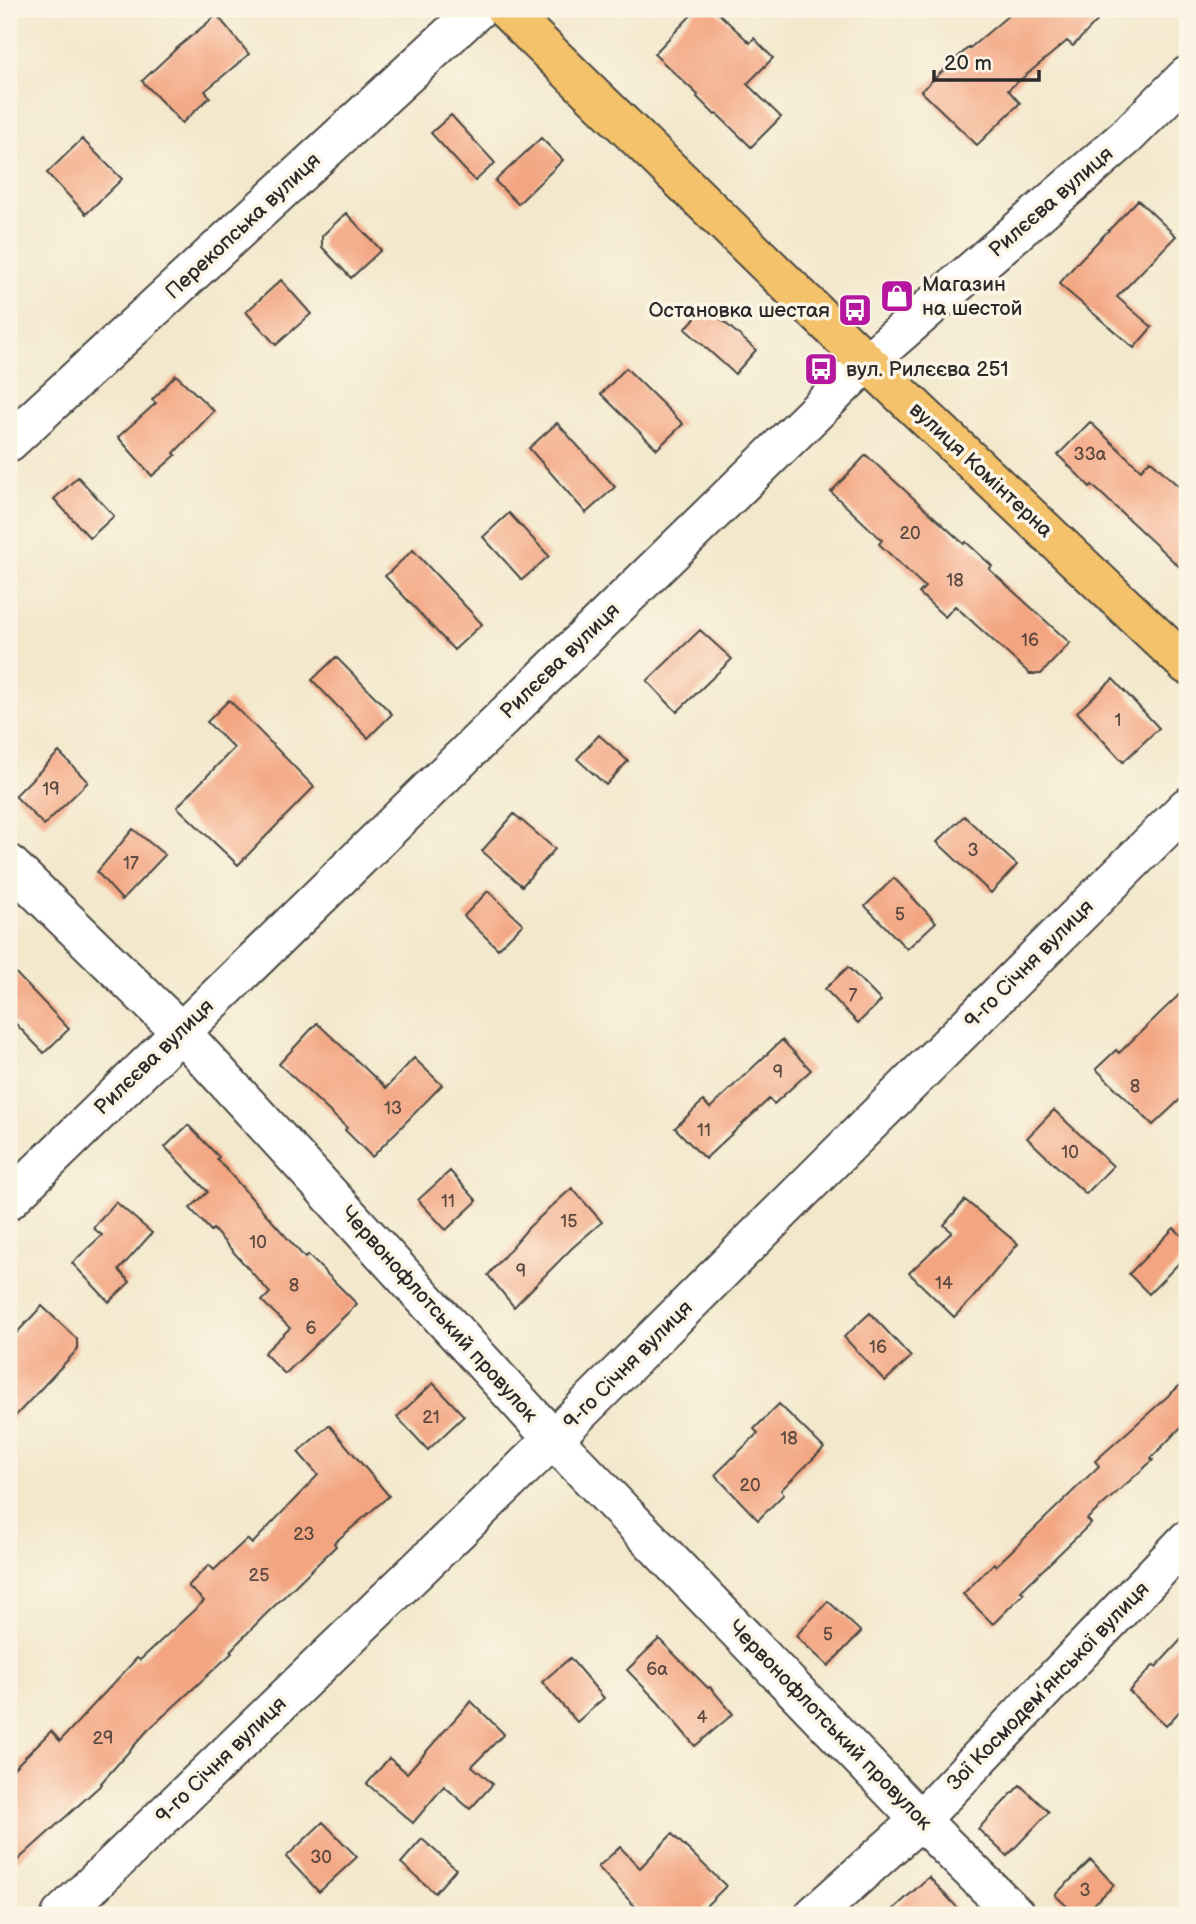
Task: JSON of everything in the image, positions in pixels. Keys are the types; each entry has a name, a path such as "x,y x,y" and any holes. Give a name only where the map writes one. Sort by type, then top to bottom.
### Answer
{"main road":[{"name":"вулиця Комінтерна","path":"505,9 867,362 1187,666"}],"street":[{"name":"Перекопська вулиця","path":"9,442 478,9"},
{"name":"Рилєєва вулиця","path":"9,1200 867,362 1126,137 1187,76"},
{"name":"9-го Січня вулиця","path":"61,1915 553,1439 1187,807"},
{"name":"Червонофлотський провулок","path":"9,864 180,1031 553,1439 920,1820 1016,1915"},
{"name":"Зої Космодем’янської вулиця","path":"814,1915 920,1820 1187,1540"}],"building":[{"path":"697,9 714,9 750,43 754,38 773,58 747,84 781,117 751,147 654,54"},
{"path":"1016,9 1109,9 1073,46 1067,41 1008,90 1020,103 977,145 921,91"},
{"path":"217,15 249,54 205,91 210,97 182,123 142,81"},
{"path":"451,115 495,163 475,181 431,133"},
{"path":"541,138 563,160 518,204 495,181"},
{"path":"82,139 122,179 86,214 47,173"},
{"path":"1138,200 1176,236 1117,297 1152,327 1134,348 1059,284"},
{"path":"346,213 381,250 351,278 322,247 322,236"},
{"path":"281,280 311,314 276,345 246,312"},
{"path":"706,306 756,350 735,374 685,329"},
{"path":"626,368 683,424 657,449 601,394"},
{"path":"176,375 214,411 174,453 176,455 152,476 118,437 156,403 152,400"},
{"path":"1090,422 1141,470 1150,460 1187,494 1187,574 1058,455"},
{"path":"557,423 615,487 586,513 529,448"},
{"path":"866,455 964,544 966,542 992,566 989,569 1070,643 1041,674 1030,674 955,606 945,617 919,593 925,587 879,544 882,540 831,492"},
{"path":"78,477 114,516 90,538 54,499"},
{"path":"509,513 549,556 522,580 483,537"},
{"path":"413,550 482,624 454,650 385,576"},
{"path":"700,630 732,659 677,712 647,681"},
{"path":"336,657 392,714 368,738 312,680"},
{"path":"1113,679 1159,728 1123,762 1077,712"},
{"path":"229,700 314,787 238,865 177,807 234,748 207,722"},
{"path":"599,735 628,761 606,785 577,759"},
{"path":"59,752 88,782 44,825 15,796"},
{"path":"514,814 555,849 522,886 482,851"},
{"path":"964,816 1017,865 991,893 937,842"},
{"path":"133,829 165,855 122,900 97,872"},
{"path":"894,878 936,922 907,949 865,906"},
{"path":"488,891 523,924 498,949 464,916"},
{"path":"9,966 69,1029 44,1053 9,1017"},
{"path":"848,967 881,1001 858,1023 825,989"},
{"path":"1187,987 1187,1093 1153,1125 1096,1069 1116,1050 1119,1053"},
{"path":"317,1023 386,1088 414,1058 442,1085 372,1157 345,1130 347,1128 279,1064"},
{"path":"782,1040 811,1070 774,1104 769,1099 705,1159 675,1128 703,1101 710,1108"},
{"path":"1054,1110 1113,1166 1086,1194 1027,1138"},
{"path":"188,1125 219,1157 217,1159 305,1258 308,1255 357,1304 285,1374 264,1353 290,1328 262,1301 270,1293 213,1229 211,1231 190,1208 208,1192 165,1147"},
{"path":"450,1171 477,1201 446,1230 418,1200"},
{"path":"572,1188 602,1222 572,1248 514,1307 488,1275 529,1227"},
{"path":"965,1200 1018,1244 954,1317 909,1273 952,1232 944,1225"},
{"path":"116,1202 152,1233 119,1270 130,1282 109,1302 72,1263 102,1235 93,1228"},
{"path":"1174,1228 1187,1241 1187,1255 1149,1294 1129,1274"},
{"path":"42,1306 77,1339 77,1350 9,1423 9,1341"},
{"path":"870,1313 911,1357 885,1381 844,1337"},
{"path":"1187,1379 1187,1421 1151,1458 1153,1460 1087,1519 1091,1523 1021,1591 1024,1593 993,1624 963,1594 994,1563 996,1566 1099,1466 1095,1461"},
{"path":"433,1383 464,1416 428,1450 397,1417"},
{"path":"779,1404 824,1448 781,1490 784,1494 758,1520 715,1475 758,1433 754,1429"},
{"path":"329,1425 389,1496 334,1543 336,1546 262,1618 230,1651 232,1653 148,1730 102,1784 9,1868 9,1773 51,1731 60,1741 137,1658 140,1660 204,1601 188,1586 209,1565 214,1570 247,1539 252,1544 318,1475 298,1452"},
{"path":"828,1601 861,1632 828,1666 796,1636"},
{"path":"1187,1633 1187,1703 1166,1726 1129,1691 1154,1665 1156,1667"},
{"path":"659,1639 710,1687 733,1714 695,1746 627,1670"},
{"path":"570,1658 604,1698 577,1722 542,1682"},
{"path":"471,1701 504,1734 472,1766 493,1784 470,1809 444,1786 413,1823 367,1784 389,1758 407,1773"},
{"path":"1020,1785 1049,1812 1007,1856 978,1829"},
{"path":"323,1822 357,1857 319,1892 286,1857"},
{"path":"672,1834 726,1886 697,1915 643,1915 598,1867 620,1847 640,1868"},
{"path":"422,1839 456,1869 435,1893 401,1863"},
{"path":"1091,1860 1114,1885 1083,1915 1076,1915 1055,1895"},
{"path":"929,1877 964,1915 887,1915"}],"place":[{"name":"Магазин на шестой","path":"897,296"},
{"name":"Остановка шестая","path":"855,310"},
{"name":"вул. Рилєєва 251","path":"821,369"}]}
